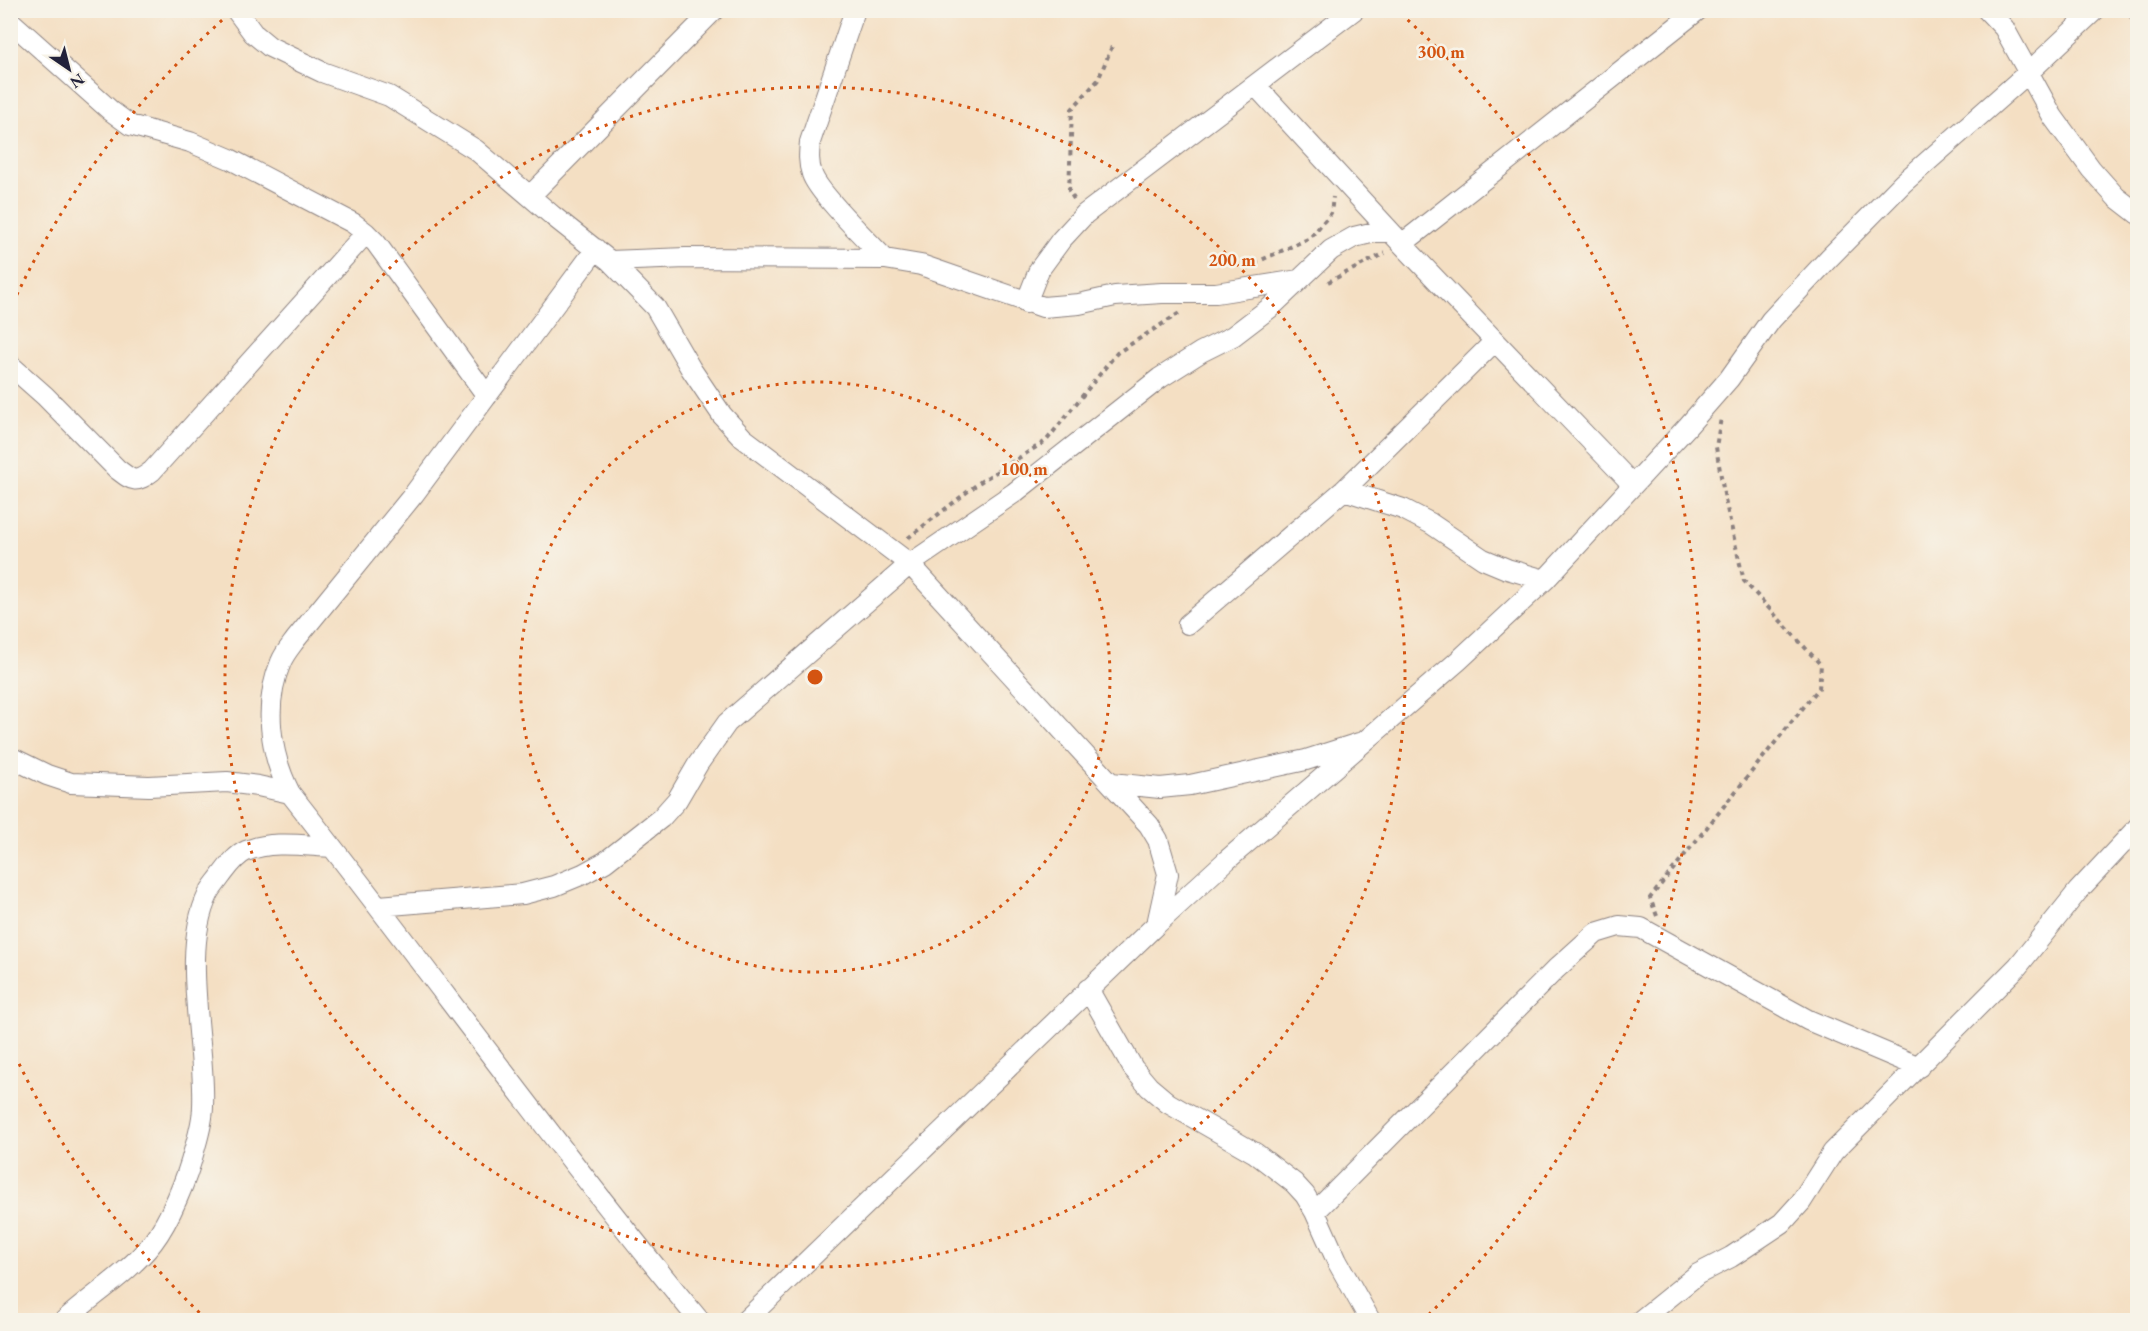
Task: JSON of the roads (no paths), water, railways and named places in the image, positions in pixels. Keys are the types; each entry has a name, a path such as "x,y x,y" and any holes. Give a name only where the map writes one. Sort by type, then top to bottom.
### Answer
{"street":[{"path":"236,10 254,33 270,47 322,72 389,96 476,150 603,255 655,307 703,388 722,415 743,438 910,564 1149,825 1158,840 1168,874 1156,924"},
{"path":"530,196 714,10"},
{"path":"855,10 810,142 809,161 812,177 885,259"},
{"path":"1026,303 1040,270 1060,240 1085,214 1354,10"},
{"path":"1396,238 1698,10"},
{"path":"1987,10 2004,28 2053,117 2091,169 2116,196 2138,214"},
{"path":"746,1320 1156,924 1368,740 1545,580 1729,379 1771,320 1822,266 1903,183 2029,72 2095,10"},
{"path":"10,21 111,111 130,125 190,142 230,159 353,223 366,233 487,396"},
{"path":"1256,86 1396,238 1633,485"},
{"path":"379,906 523,894 554,886 605,862 661,818 677,800 698,764 727,723 910,564 1014,493 1160,378 1201,352 1233,336 1271,307 1331,250 1354,237 1375,232 1396,238"},
{"path":"10,365 45,396 117,469 136,481 142,479 152,471 366,233"},
{"path":"603,255 686,258 885,259 921,265 1043,307 1079,304 1115,296 1216,293 1299,280"},
{"path":"603,255 487,396 414,494 296,639 281,661 275,682 271,719 274,752 281,775 290,793 379,906 626,1233 699,1320"},
{"path":"1188,624 1344,490 1495,341"},
{"path":"1344,490 1403,509 1430,523 1483,559 1545,580"},
{"path":"1112,783 1160,788 1190,785 1306,760 1368,740"},
{"path":"10,757 47,776 71,783 149,786 227,782 290,793"},
{"path":"1641,1320 1698,1274 1731,1257 1782,1223 1801,1202 1833,1152 2018,966 2078,891 2138,827"},
{"path":"65,1320 136,1260 153,1242 168,1220 194,1153 203,1109 203,1062 194,968 199,923 208,895 230,864 245,852 260,847 332,847"},
{"path":"1315,1212 1556,969 1596,933 1619,926 1641,928 1808,1020 1919,1066"},
{"path":"1088,989 1133,1068 1149,1087 1168,1103 1256,1153 1294,1183 1305,1195 1315,1212 1336,1261 1370,1320"}]}
